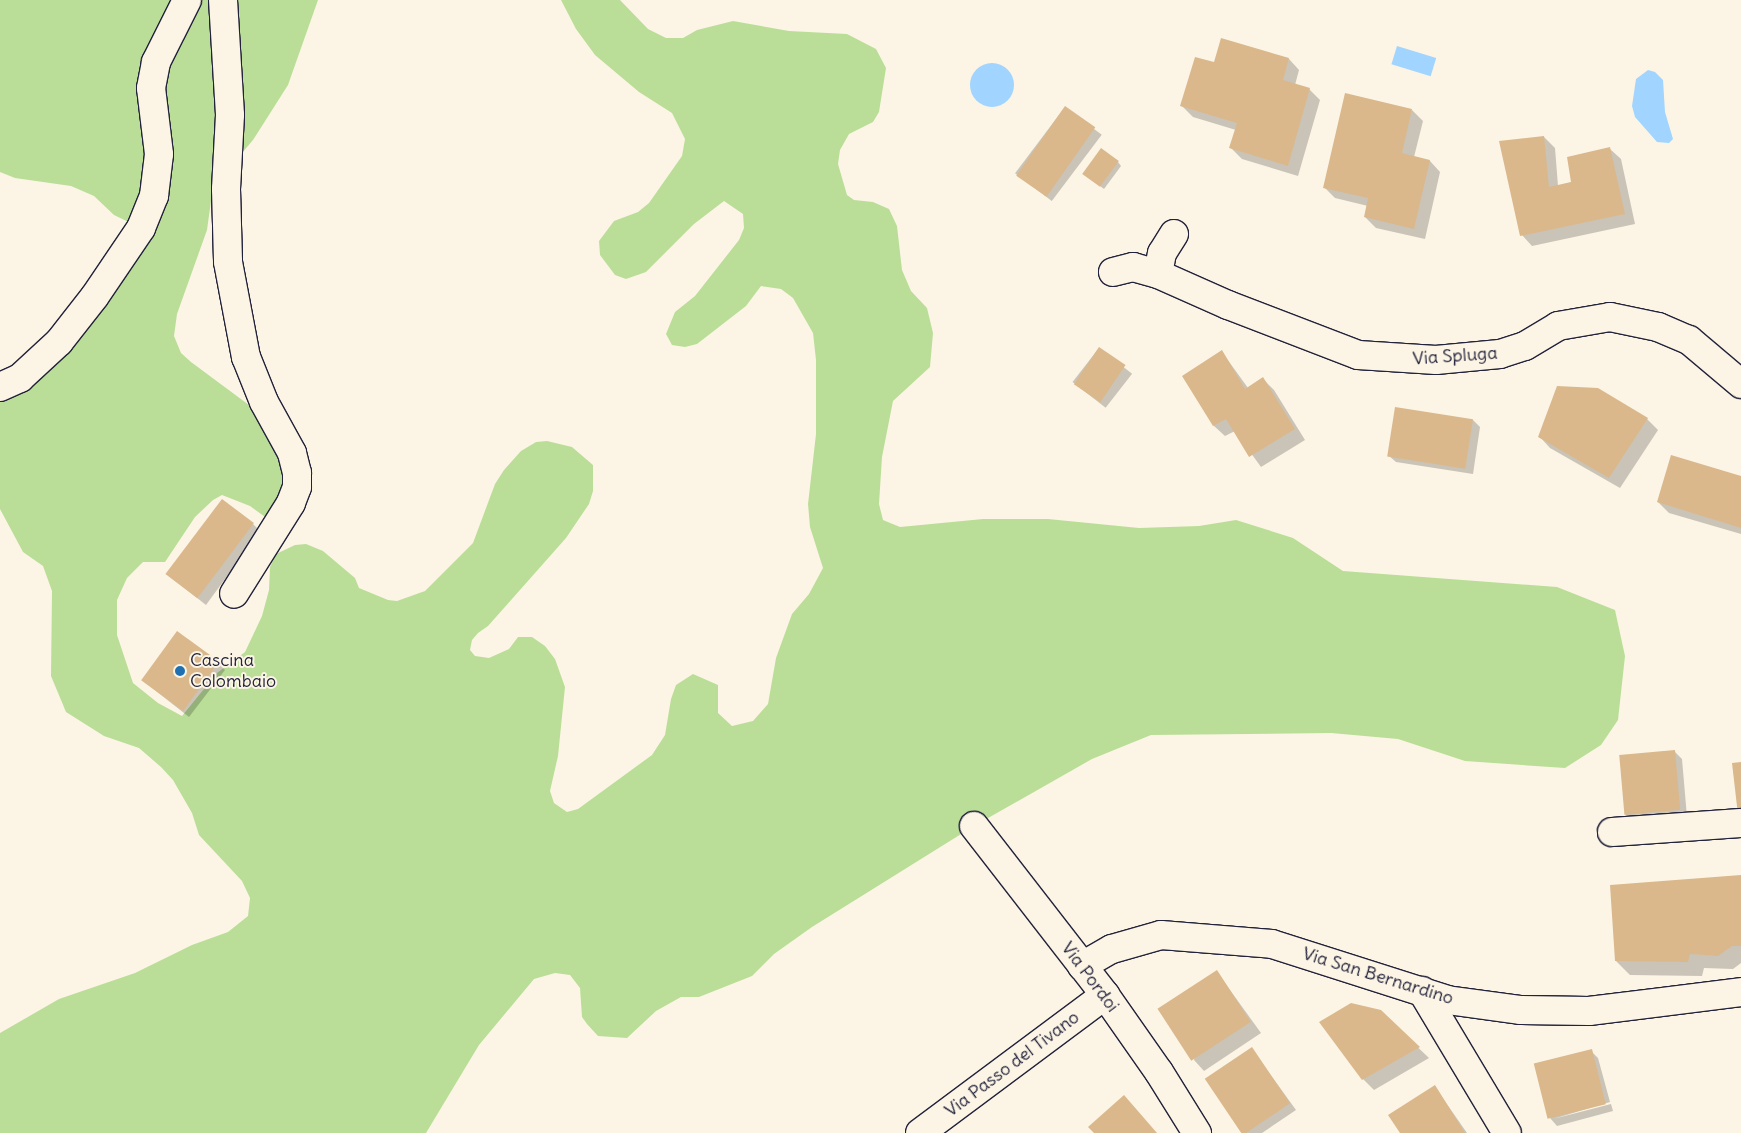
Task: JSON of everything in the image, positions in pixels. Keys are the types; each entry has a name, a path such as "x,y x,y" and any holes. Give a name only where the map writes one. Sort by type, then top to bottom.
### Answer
{"street":[{"path":"0,387 20,378 59,342 95,296 141,228 154,196 158,154 151,88 156,62 187,0"},
{"path":"223,0 230,115 226,189 228,262 246,357 264,402 292,453 297,473 297,487 291,503 234,594"},
{"path":"1158,274 1162,253 1174,234"},
{"name":"Via Spluga","path":"1113,272 1133,266 1158,274 1358,355 1436,360 1500,354 1525,346 1558,326 1610,317 1658,327 1689,340 1741,384"},
{"path":"1612,832 1741,823"},
{"name":"Via Pordoi","path":"974,826 1104,995 1159,1072 1197,1133"},
{"name":"Via San Bernardino","path":"1082,966 1112,948 1161,935 1272,944 1447,1000 1521,1010 1589,1011 1741,992"},
{"path":"1422,991 1507,1133"},
{"name":"Via Passo del Tivano","path":"920,1133 1104,995"}],"green space":[{"path":"0,0 318,0 288,85 253,140 219,180 211,201 207,230 177,314 174,336 181,353 191,362 265,417 293,479 268,519 250,506 222,495 213,500 195,517 165,562 143,562 127,578 117,600 117,635 133,683 158,703 182,716 217,673 245,652 262,616 269,590 270,567 276,554 295,545 306,544 323,551 355,578 359,588 388,600 397,601 425,591 473,543 495,484 504,470 521,451 536,442 547,441 572,447 593,465 593,491 589,504 566,538 488,626 472,640 470,650 475,656 489,658 509,649 518,637 532,637 545,646 555,659 565,687 558,756 550,791 554,803 567,812 578,809 652,755 665,735 671,699 676,685 693,674 718,685 718,713 732,726 753,721 768,704 776,658 792,614 809,594 823,568 810,527 808,504 816,434 816,360 813,333 793,298 781,289 761,286 746,306 697,344 685,347 672,345 666,334 675,312 695,296 739,240 744,228 743,214 724,201 694,224 646,272 626,279 615,275 600,255 599,241 614,221 638,212 649,203 682,156 685,139 672,113 639,92 595,55 576,29 561,0 620,0 648,29 666,38 683,38 697,30 733,21 789,31 847,34 876,49 886,68 879,112 873,122 849,134 840,150 838,164 847,195 854,200 873,202 889,209 897,226 902,270 911,291 927,308 933,333 930,367 893,401 882,457 879,504 883,520 900,527 983,519 1048,519 1139,528 1199,526 1236,520 1293,538 1343,571 1557,587 1615,610 1625,656 1618,720 1601,745 1565,768 1465,761 1398,739 1331,733 1151,735 1092,759 974,826 812,927 774,954 752,976 699,997 681,997 656,1011 627,1038 598,1036 587,1024 582,1017 580,988 570,975 555,973 534,979 479,1045 426,1133 0,1133 0,1033 59,999 135,973 192,945 228,932 248,916 250,898 242,881 199,835 192,813 173,780 161,767 139,748 104,736 66,712 51,676 52,591 43,566 23,552 0,509 0,387 20,378 141,228 114,215 94,196 71,186 15,178 0,172"}],"water":[{"path":"1397,46 1436,58 1431,76 1391,64"},
{"path":"992,63 1004,67 1010,73 1014,85 1010,97 1004,103 992,107 980,103 974,97 970,85 974,73 980,67"},
{"path":"1648,70 1655,72 1663,80 1665,112 1673,139 1669,143 1657,142 1635,117 1632,106 1636,79"}],"building":[{"path":"1221,38 1289,58 1283,80 1310,88 1288,166 1229,148 1237,123 1180,106 1195,57 1214,62"},
{"path":"1345,93 1412,109 1402,153 1430,160 1414,229 1364,217 1368,198 1323,188"},
{"path":"1065,106 1095,127 1047,197 1016,176"},
{"path":"1544,136 1549,187 1571,182 1567,157 1610,147 1625,214 1520,236 1499,141"},
{"path":"1101,148 1119,161 1100,187 1082,174"},
{"path":"1099,347 1126,365 1100,402 1074,384"},
{"path":"1222,350 1245,389 1263,377 1295,429 1249,457 1226,419 1213,426 1182,376"},
{"path":"1557,386 1598,388 1648,418 1609,478 1538,437"},
{"path":"1395,407 1473,419 1465,469 1387,456"},
{"path":"1671,455 1741,476 1741,528 1657,502"},
{"path":"222,499 254,523 197,598 165,574"},
{"name":"Cascina Colombaio","path":"177,631 219,662 183,711 141,680"},
{"path":"1675,750 1680,810 1624,815 1619,755"},
{"path":"1741,762 1741,814 1738,815 1732,763"},
{"path":"1741,875 1741,946 1732,946 1718,956 1690,954 1688,962 1615,961 1610,885"},
{"path":"1217,970 1251,1022 1191,1061 1157,1009"},
{"path":"1351,1003 1381,1010 1420,1047 1362,1080 1319,1022"},
{"path":"1252,1047 1290,1103 1246,1133 1241,1133 1205,1079"},
{"path":"1592,1049 1606,1104 1548,1119 1534,1064"},
{"path":"1435,1085 1465,1133 1400,1133 1388,1115"},
{"path":"1124,1095 1157,1133 1094,1133 1088,1127"}],"place":[{"name":"Cascina Colombaio","path":"180,671"}]}
